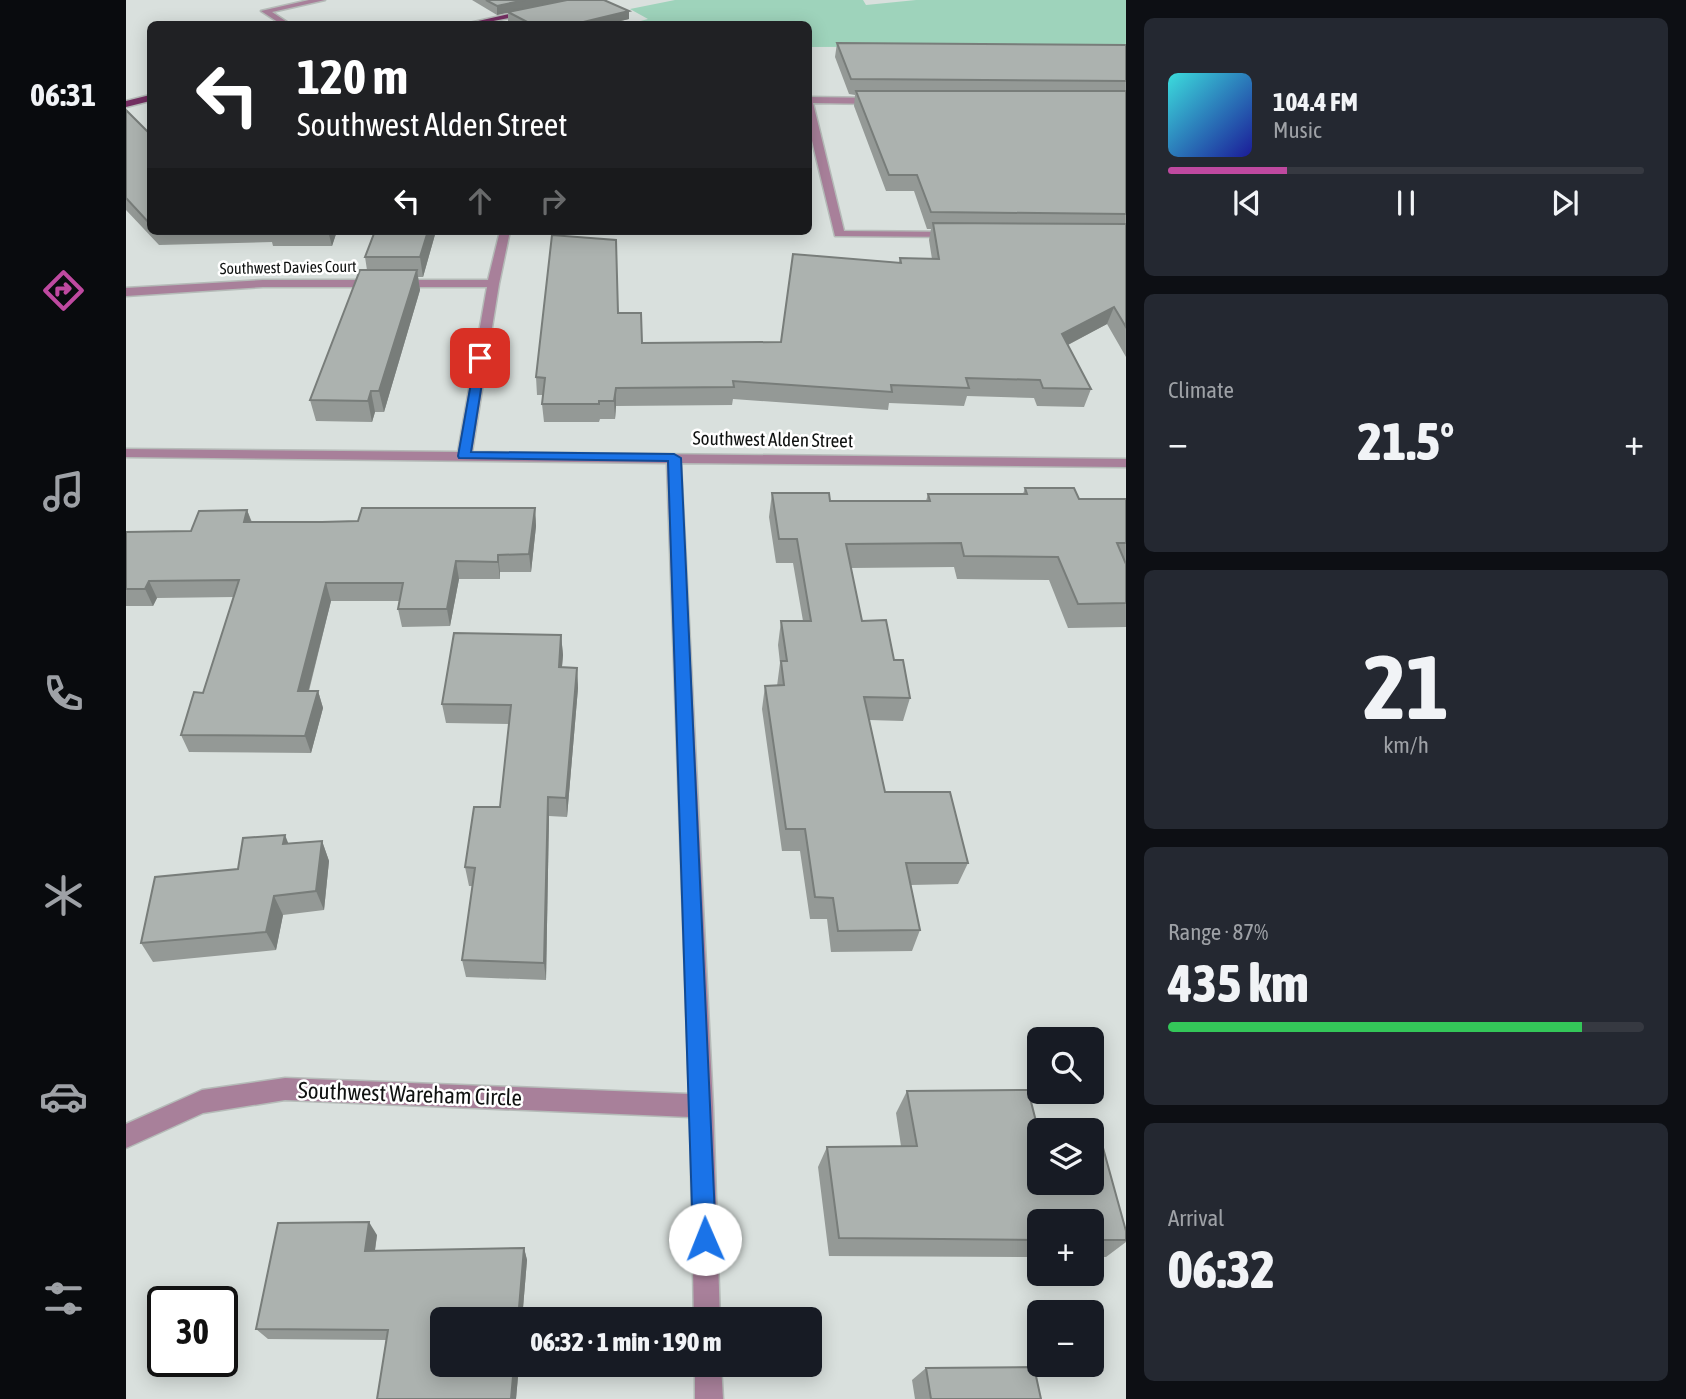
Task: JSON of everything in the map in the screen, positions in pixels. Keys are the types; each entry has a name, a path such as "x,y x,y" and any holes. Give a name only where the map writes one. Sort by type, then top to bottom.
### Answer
{"main road":[{"path":"484,21 542,9"},
{"path":"126,104 147,99"}],"street":[{"path":"281,21 265,11 321,0"},
{"path":"812,101 891,101"},
{"path":"812,118 839,234 962,235"},
{"path":"464,456 504,235"},
{"name":"Southwest Davies Court","path":"126,292 204,284 309,281 493,285"},
{"name":"Southwest Alden Street","path":"126,453 1126,463"},
{"path":"674,458 707,1307"},
{"name":"Southwest Wareham Circle","path":"126,1136 202,1102 285,1089 701,1106"},
{"path":"708,1377 709,1399"}],"green space":[{"path":"675,0 863,0 866,5 916,0 1126,0 1126,46 812,47 812,21 640,21 648,19 630,9"}],"building":[{"path":"486,0 525,0 497,6"},
{"path":"567,0 604,0 629,11 587,21 525,21 508,12"},
{"path":"837,43 1126,45 1126,81 851,79"},
{"path":"856,91 1126,91 1126,214 931,212 917,175 889,175"},
{"path":"126,110 147,131 147,221 126,198"},
{"path":"933,223 1126,224 1126,327 1114,307 1062,334 1091,389 1043,388 1040,380 966,378 969,388 891,385 892,392 733,381 734,387 616,388 614,401 599,401 599,404 542,404 545,378 536,377 552,235 616,240 618,313 641,313 642,343 781,342 793,254 901,263 900,258 939,259"},
{"path":"373,235 427,235 420,257 365,257"},
{"path":"360,270 417,270 379,391 371,391 368,401 310,400"},
{"path":"1025,488 1074,488 1079,499 1126,499 1126,543 1117,543 1126,564 1126,603 1078,604 1058,557 964,556 961,543 846,544 862,621 886,620 894,660 903,660 910,698 864,697 885,792 950,792 968,863 906,863 920,930 838,931 833,898 815,897 805,829 786,829 765,686 784,685 781,661 787,661 781,621 811,621 797,539 779,539 772,493 829,493 830,501 930,501 928,494 1027,494"},
{"path":"362,508 535,508 529,554 498,555 498,562 456,561 447,609 398,609 403,583 326,583 298,691 318,691 305,736 181,735 194,692 203,693 239,580 149,581 145,589 126,589 126,532 191,531 199,511 247,510 244,522 322,522 358,521"},
{"path":"454,633 561,635 559,667 577,668 566,798 548,797 544,963 462,960 475,868 465,867 474,807 500,807 511,705 442,704"},
{"path":"285,835 283,844 322,841 316,891 274,896 266,932 141,943 155,877 238,869 243,838"},
{"path":"1027,1090 1027,1104 1032,1104 1035,1118 1027,1118 1027,1195 1104,1195 1104,1151 1126,1231 1126,1240 1104,1240 1104,1209 1027,1209 1027,1240 839,1238 827,1147 917,1146 907,1091"},
{"path":"369,1222 365,1251 524,1248 519,1307 430,1307 430,1377 513,1377 511,1399 377,1399 388,1330 256,1329 278,1223"},
{"path":"1027,1367 1027,1377 1036,1377 1041,1399 931,1399 926,1368"}],"route":[{"path":"480,358 464,456 674,458 705,1239"}]}
